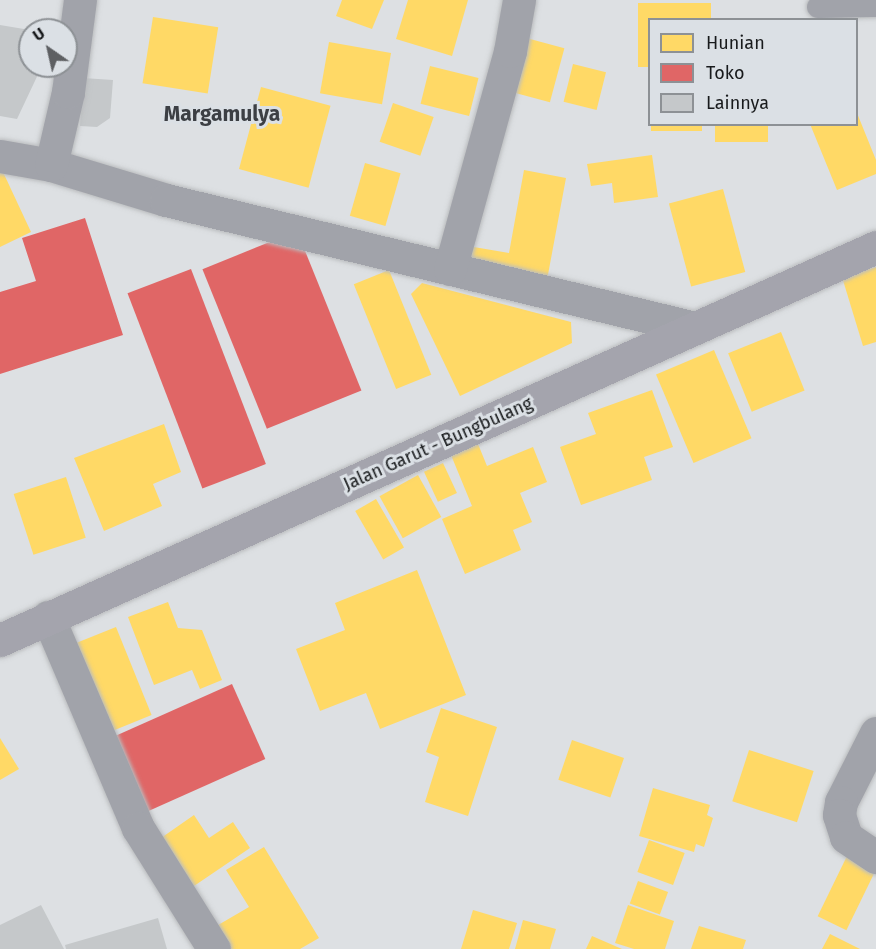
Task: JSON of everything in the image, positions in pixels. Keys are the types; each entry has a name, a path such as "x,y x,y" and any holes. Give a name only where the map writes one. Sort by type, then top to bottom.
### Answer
{"main road":[{"name":"Jalan Garut - Bungbulang","path":"0,640 876,247"}],"street":[{"path":"51,165 68,92 80,0"},
{"path":"450,269 510,51 519,0"},
{"path":"0,156 51,165 166,200 695,328"},
{"path":"48,617 138,828 214,949"},
{"path":"876,733 838,815 846,837 876,857"}],"lane":[{"path":"818,7 876,6"}],"building: Hunian":[{"path":"342,0 384,0 372,29 336,16"},
{"path":"408,0 468,0 452,56 396,39"},
{"path":"638,3 711,3 711,18 648,18 648,67 638,67"},
{"path":"153,17 218,27 208,93 143,83"},
{"path":"519,36 564,48 550,102 505,90"},
{"path":"329,42 391,53 382,104 320,93"},
{"path":"573,64 606,72 597,110 564,102"},
{"path":"430,66 479,78 469,116 421,104"},
{"path":"261,87 331,106 309,188 239,169"},
{"path":"393,103 434,117 420,156 380,142"},
{"path":"858,115 876,160 876,174 837,190 811,126 858,126"},
{"path":"651,126 702,126 702,131 651,131"},
{"path":"715,126 768,126 768,142 715,142"},
{"path":"652,155 658,197 614,203 612,183 591,186 587,164"},
{"path":"365,163 401,173 385,226 350,216"},
{"path":"524,170 566,178 547,280 464,265 468,246 509,253"},
{"path":"3,172 31,232 0,247 0,173"},
{"path":"723,189 745,272 691,287 669,203"},
{"path":"876,267 876,342 863,346 842,277"},
{"path":"389,270 431,375 396,389 354,284"},
{"path":"422,283 571,322 572,343 460,396 411,294"},
{"path":"781,332 805,390 752,412 728,353"},
{"path":"714,350 752,438 694,463 656,375"},
{"path":"652,390 673,447 644,457 652,480 581,505 560,447 596,434 588,413"},
{"path":"164,424 181,472 153,484 162,506 104,531 74,458"},
{"path":"478,444 487,466 533,447 547,482 520,493 532,522 513,530 521,550 465,574 442,519 472,506 451,455"},
{"path":"443,463 457,493 438,502 424,472"},
{"path":"418,475 441,517 403,538 380,496"},
{"path":"66,477 86,538 33,555 14,494"},
{"path":"376,499 404,547 383,559 355,511"},
{"path":"417,570 466,695 380,729 366,693 320,711 296,649 345,630 335,603"},
{"path":"168,602 178,628 202,630 222,680 200,689 192,670 154,685 128,617"},
{"path":"116,627 152,715 102,735 67,647"},
{"path":"441,708 497,727 468,816 425,802 439,757 426,752"},
{"path":"0,738 19,769 0,780"},
{"path":"572,740 624,758 610,798 558,780"},
{"path":"749,750 814,771 797,822 732,801"},
{"path":"653,788 710,805 707,815 713,818 704,847 696,844 694,852 639,836"},
{"path":"194,815 209,838 233,822 250,848 194,886 161,838"},
{"path":"649,840 685,853 673,885 637,872"},
{"path":"264,847 319,938 300,949 226,949 213,928 249,907 226,870"},
{"path":"847,856 876,870 846,930 818,916"},
{"path":"638,881 668,892 660,914 630,904"},
{"path":"628,905 674,921 665,949 634,949 615,943"},
{"path":"473,910 517,923 509,949 461,949"},
{"path":"523,920 556,929 550,949 515,949"},
{"path":"699,926 746,940 743,949 691,949"},
{"path":"830,934 860,949 822,949"},
{"path":"592,936 622,949 586,949"}],"building: Toko":[{"path":"85,218 123,335 0,374 0,292 36,281 22,238"},
{"path":"297,231 361,390 267,429 202,269"},
{"path":"191,269 266,464 202,488 128,293"},
{"path":"232,684 265,759 136,817 102,742"}],"building: Lainnya":[{"path":"0,25 18,28 18,78 36,78 17,119 0,116"},
{"path":"83,78 113,80 110,118 97,127 80,126"},
{"path":"41,905 64,949 0,949 0,925"},
{"path":"158,918 167,949 66,949 65,945"}],"district":[{"name":"Margamulya","path":"222,114"}]}
